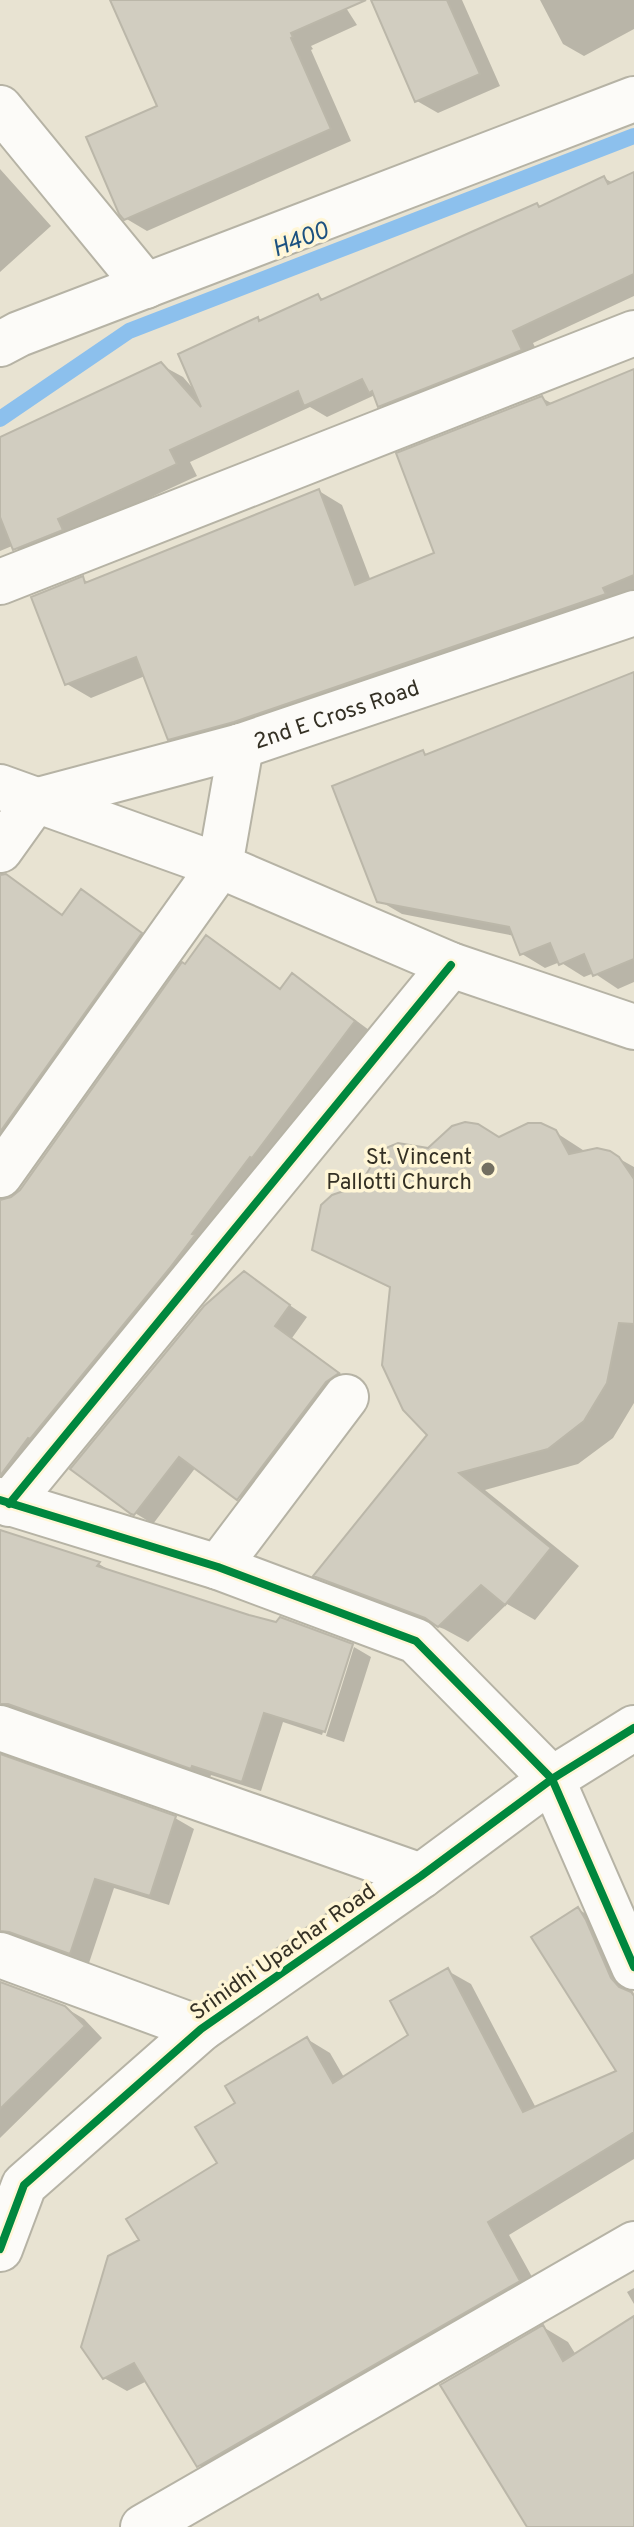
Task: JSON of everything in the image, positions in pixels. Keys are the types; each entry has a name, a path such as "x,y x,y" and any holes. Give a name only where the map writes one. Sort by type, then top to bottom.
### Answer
{"street":[{"path":"0,344 19,334 634,99"},
{"path":"0,108 146,286"},
{"path":"0,582 634,333"},
{"name":"2nd E Cross Road","path":"17,794 241,746 634,613"},
{"path":"0,1175 220,866 241,746"},
{"path":"0,850 17,794 220,866 451,965 634,1027"},
{"path":"451,965 5,1502 218,1567 416,1641 552,1779 634,1967"},
{"path":"218,1567 346,1397"},
{"path":"0,1728 421,1876"},
{"name":"Srinidhi Upachar Road","path":"0,2249 12,2181 201,2029 421,1876 552,1779 634,1728"},
{"path":"0,1955 201,2029"},
{"path":"143,2527 634,2244"}],"building":[{"path":"110,0 366,0 291,33 331,129 124,220 86,137 157,106"},
{"path":"371,0 447,0 480,74 415,102"},
{"path":"634,172 634,274 513,331 522,350 378,407 372,391 369,393 362,379 304,406 298,391 170,450 177,464 58,519 63,530 13,550 0,517 0,437 161,362 201,407 178,354 258,317 259,321 318,294 321,300 604,176 608,184"},
{"path":"634,369 634,575 603,588 606,594 234,722 168,740 136,657 65,685 31,597 83,576 85,583 319,489 355,585 434,553 396,453 542,396 547,405"},
{"path":"634,672 634,959 593,976 584,954 559,965 550,943 520,955 509,927 377,902 332,786 423,750 425,755"},
{"path":"6,874 62,915 81,889 142,933 0,1132 0,875"},
{"path":"206,935 280,989 292,973 355,1021 192,1234 195,1235 169,1269 0,1476 0,1200 20,1190 182,962 185,964"},
{"name":"St. Vincent Pallotti Church","path":"465,1122 478,1124 499,1137 528,1123 541,1123 556,1130 569,1154 597,1148 619,1157 634,1179 634,1324 619,1323 607,1383 584,1421 548,1449 459,1473 551,1548 505,1605 481,1585 438,1627 425,1618 313,1576 427,1435 403,1410 382,1365 390,1287 312,1250 321,1205 332,1195 359,1186 381,1150 398,1143 428,1148 452,1126"},
{"path":"244,1271 290,1305 275,1326 339,1373 326,1382 237,1500 179,1457 134,1515 131,1514 70,1469 204,1306"},
{"path":"0,1530 100,1562 97,1566 249,1615 276,1622 280,1617 353,1644 325,1732 264,1713 242,1782 192,1766 191,1769 8,1704 0,1704"},
{"path":"0,1754 176,1816 150,1896 95,1879 70,1954 0,1931"},
{"path":"578,1907 611,1978 634,1996 634,2132 488,2222 520,2281 197,2467 134,2363 103,2379 81,2347 108,2256 139,2240 126,2219 217,2163 195,2127 235,2103 225,2086 307,2037 333,2083 408,2035 390,2001 448,1968 523,2112 616,2071 531,1937"},
{"path":"0,1982 65,2006 85,2026 0,2109"},
{"path":"634,2316 634,2527 527,2527 440,2385 543,2325 563,2361"}],"waterway":[{"name":"H400","path":"0,419 129,331 634,136"}],"cycle path":[{"path":"9,1504 451,965"},
{"path":"0,1500 218,1567 416,1641 552,1779 634,1967"},
{"path":"0,2249 24,2185 201,2029 421,1876 552,1779 634,1728"}],"place":[{"name":"St. Vincent Pallotti Church","path":"488,1169"}]}
